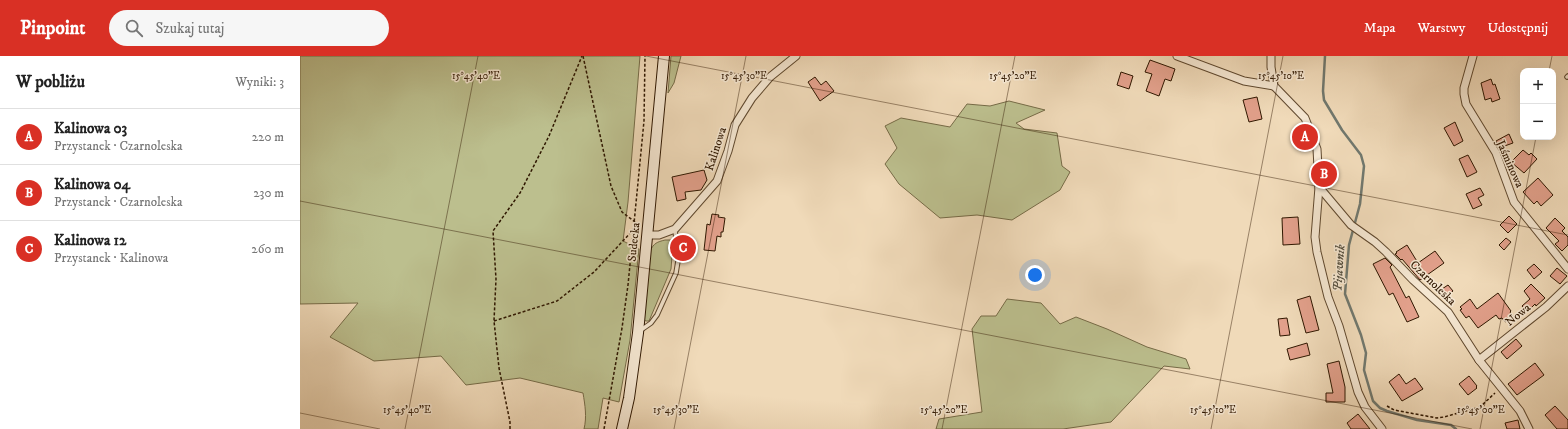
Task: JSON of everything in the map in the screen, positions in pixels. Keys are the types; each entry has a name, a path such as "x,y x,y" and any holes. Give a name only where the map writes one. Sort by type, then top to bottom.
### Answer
{"main road":[{"name":"Sudecka","path":"622,429 629,398 638,333 664,56"}],"street":[{"name":"Kalinowa","path":"675,229 716,181 728,151 735,125 752,98 770,77 796,56"},
{"path":"1177,56 1244,81 1274,86"},
{"path":"1271,56 1274,86 1305,118 1317,149 1319,188 1315,237 1317,252 1328,297 1339,326 1358,392 1365,407 1382,429"},
{"name":"Jaśminowa","path":"1473,56 1464,88 1466,104 1496,153 1514,202 1568,268"},
{"name":"Czarnoleska","path":"1319,188 1351,225 1386,252 1412,280 1448,312 1479,360 1520,411 1529,429"},
{"path":"648,235 659,235 675,229"},
{"name":"Nowa","path":"1479,360 1546,307 1568,286"}],"lane":[{"path":"638,333 651,323 657,315 676,273 678,261 675,229"}],"path":[{"path":"583,56 611,186 622,212 635,222"},
{"path":"510,429 510,422 499,368 494,321 496,278 494,231 520,193 549,136 583,56"},
{"path":"604,429 622,328 635,222 644,121 644,63 646,56"},
{"path":"494,321 557,301 594,272 634,229"},
{"path":"1387,406 1394,410 1437,418 1444,417 1480,407 1502,387"}],"green space":[{"path":"300,56 640,56 628,202 623,241 639,249 630,340 619,402 603,398 598,429 584,429 586,416 583,393 520,378 466,385 441,356 374,361 330,337 358,303 300,304"},
{"path":"671,56 681,56 674,83 668,93"},
{"path":"1009,101 1045,110 1016,123 1024,129 1057,133 1062,166 1070,172 1060,190 1012,220 977,215 940,218 899,184 885,164 897,148 885,126 901,118 950,127 967,104 990,106"},
{"path":"671,240 673,243 671,269 649,321 646,321 644,320 650,251 656,243"},
{"path":"1007,299 1041,303 1060,324 1076,317 1147,347 1186,359 1190,369 1164,366 1111,422 1063,429 936,429 939,419 982,412 972,329 981,316 996,316"}],"building":[{"path":"1150,60 1175,69 1171,81 1165,79 1159,96 1146,91 1152,74 1145,72"},
{"path":"1121,72 1133,76 1129,89 1117,85"},
{"path":"815,77 821,85 826,81 834,91 820,101 808,82"},
{"path":"1491,79 1493,85 1495,84 1500,99 1492,102 1491,98 1485,100 1481,83"},
{"path":"1257,97 1262,119 1249,122 1243,100"},
{"path":"1455,122 1463,141 1454,146 1444,128"},
{"path":"1509,134 1513,143 1499,148 1496,141"},
{"path":"1523,150 1529,155 1531,153 1537,159 1524,173 1511,162"},
{"path":"1468,155 1477,172 1467,177 1459,159"},
{"path":"704,170 707,180 701,190 685,192 686,199 677,201 672,177"},
{"path":"1538,178 1553,195 1541,206 1537,201 1534,204 1523,192"},
{"path":"1480,188 1484,195 1478,198 1482,205 1473,209 1466,194"},
{"path":"712,214 725,218 721,237 717,236 715,251 704,250 707,224 710,225"},
{"path":"1509,216 1517,224 1508,233 1500,225"},
{"path":"1298,217 1300,244 1283,245 1282,218"},
{"path":"1555,218 1565,228 1562,231 1568,237 1568,245 1562,251 1555,244 1559,241 1546,228"},
{"path":"1506,238 1511,242 1504,250 1499,245"},
{"path":"1407,245 1418,263 1435,251 1444,263 1420,280 1402,259 1401,260 1395,254"},
{"path":"1385,258 1392,265 1390,267 1406,298 1409,296 1419,317 1407,322 1393,293 1389,295 1373,264"},
{"path":"1534,264 1542,272 1534,279 1527,270"},
{"path":"1557,268 1567,276 1560,284 1550,276"},
{"path":"1531,284 1545,298 1536,306 1535,304 1527,312 1522,306 1530,299 1524,291"},
{"path":"1448,285 1453,291 1447,296 1442,289"},
{"path":"1498,293 1511,311 1510,312 1513,317 1505,322 1502,318 1499,319 1496,315 1478,328 1469,316 1466,318 1460,310 1462,309 1460,307 1470,299 1477,309"},
{"path":"1310,296 1319,330 1306,333 1297,300"},
{"path":"1287,318 1290,335 1280,336 1278,319"},
{"path":"1516,339 1522,346 1507,359 1501,352"},
{"path":"1307,343 1310,355 1290,360 1287,349"},
{"path":"1339,361 1345,387 1345,402 1326,402 1326,393 1333,393 1327,364"},
{"path":"1535,363 1544,375 1517,395 1508,384"},
{"path":"1399,374 1406,384 1415,378 1423,389 1402,401 1389,382"},
{"path":"1469,376 1477,388 1468,395 1459,384"},
{"path":"1555,406 1568,420 1568,429 1557,429 1545,415"},
{"path":"1358,414 1370,429 1351,429 1347,423"},
{"path":"1518,420 1520,429 1507,429 1505,423"}],"waterway":[{"name":"Pijawnik","path":"1325,56 1323,91 1324,100 1342,130 1361,155 1364,166 1360,204 1349,245 1345,294 1361,335 1366,353 1364,370 1373,401 1380,408 1387,411 1417,420 1451,425 1456,429"}],"place":[{"name":"Kalinowa 03","path":"1305,137"},
{"name":"Kalinowa 04","path":"1324,174"},
{"name":"Kalinowa 12","path":"683,248"}]}
